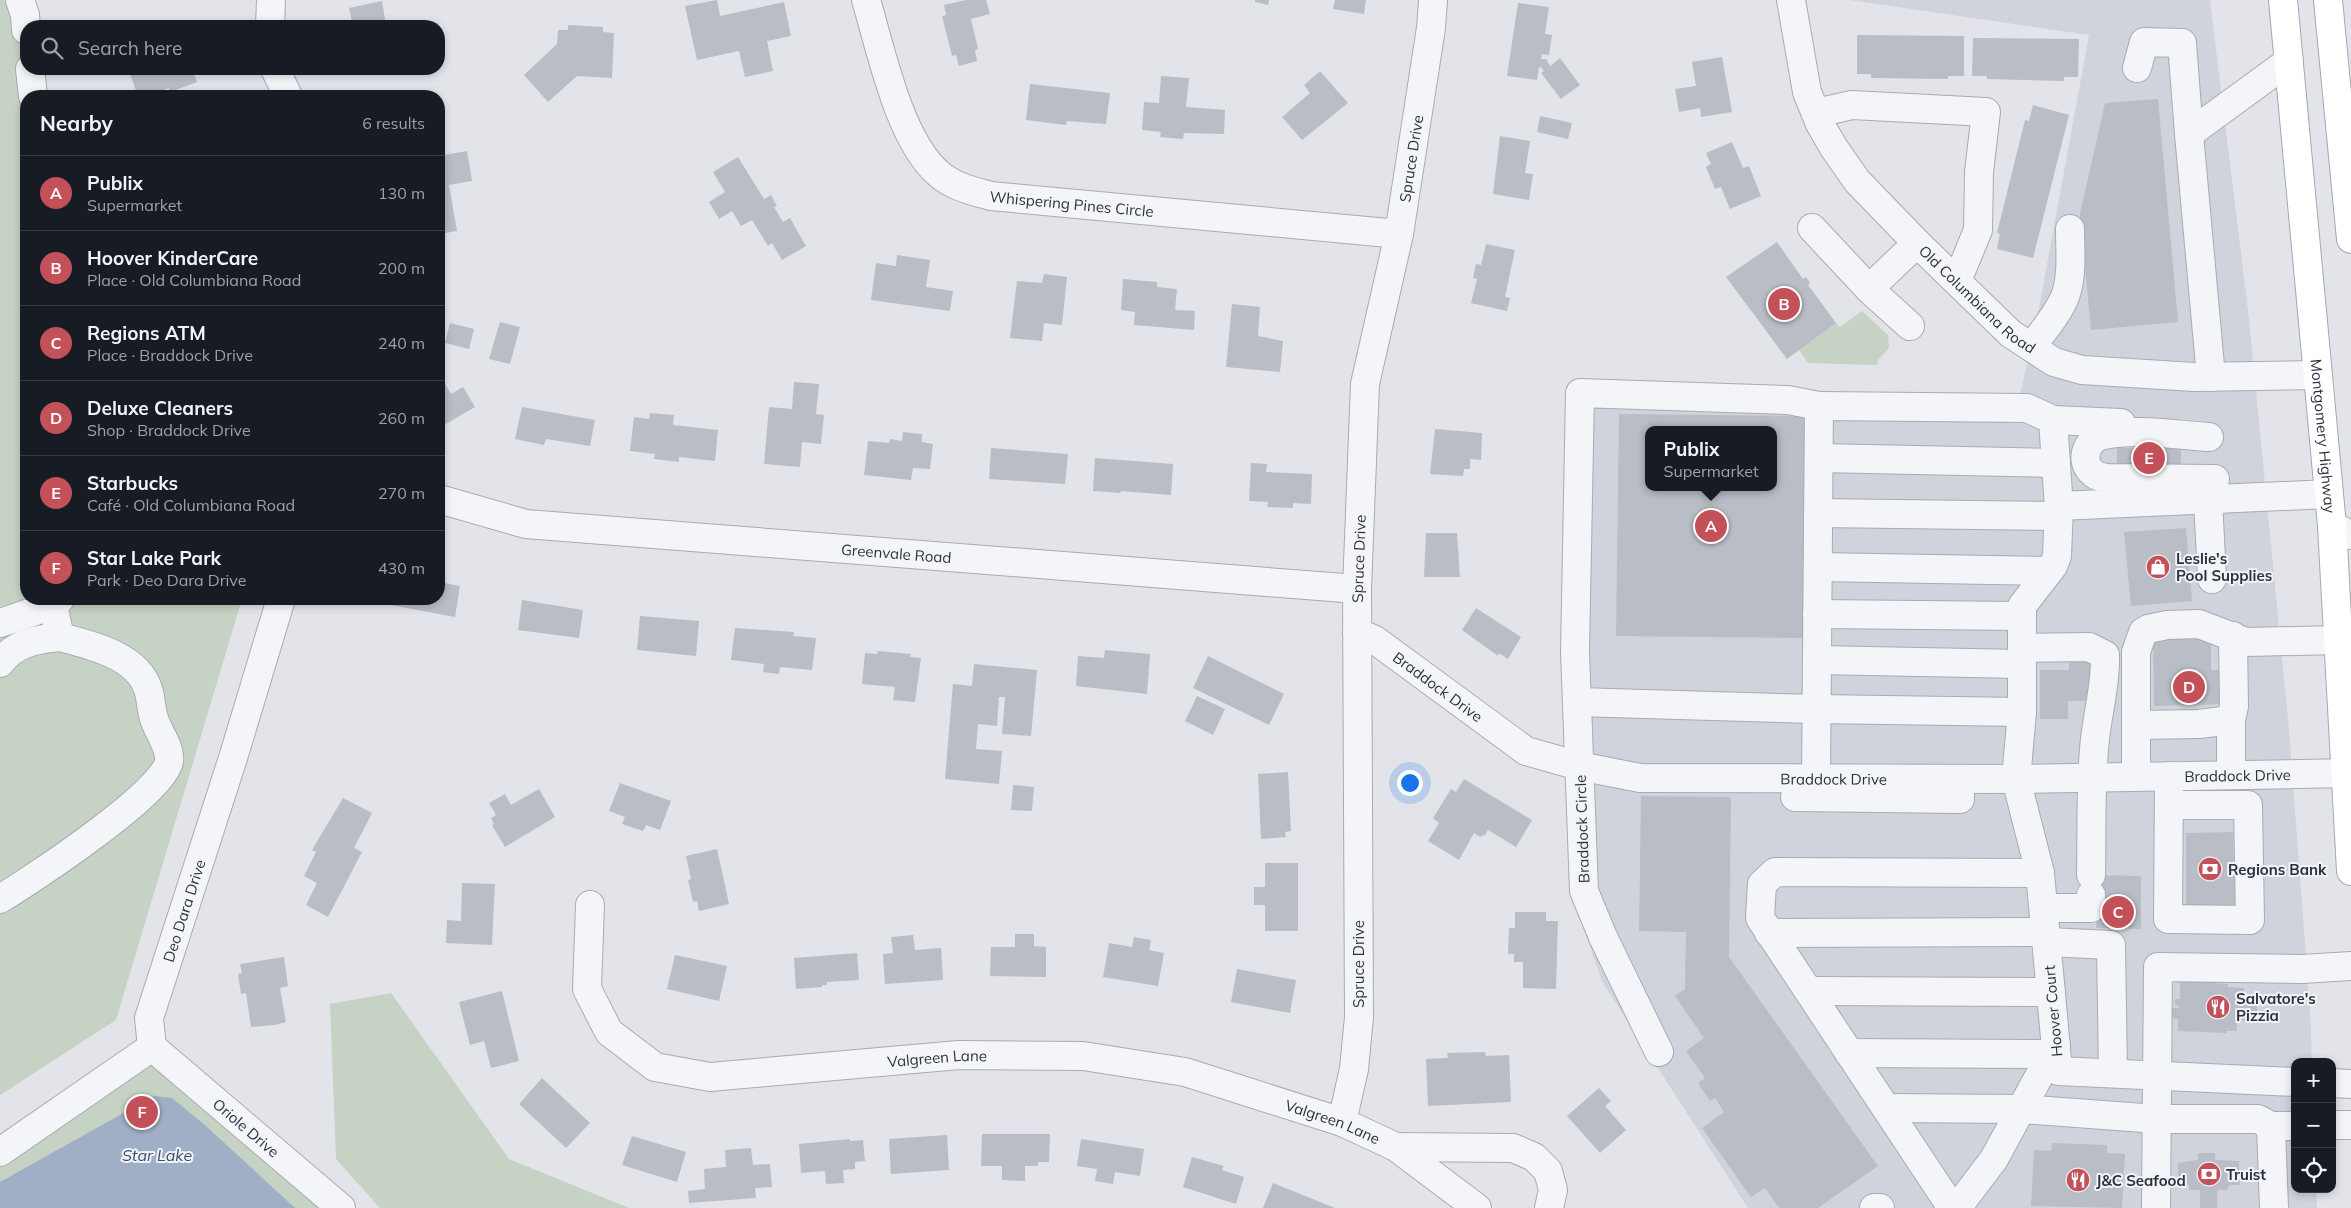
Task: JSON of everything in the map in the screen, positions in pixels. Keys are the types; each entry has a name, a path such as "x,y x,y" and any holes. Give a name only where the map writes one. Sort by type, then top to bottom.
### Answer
{"main road":[{"name":"Montgomery Highway","path":"2283,0 2329,494 2342,530 2338,640 2348,773 2351,872"},
{"path":"2328,0 2351,239"}],"street":[{"path":"20,0 25,20"},
{"path":"270,20 271,0"},
{"name":"Whispering Pines Circle","path":"866,0 903,120 926,159 938,173 953,184 992,196 1399,234"},
{"name":"Spruce Drive","path":"1342,1122 1354,1069 1359,1017 1357,589 1365,384 1399,234 1431,28 1433,0"},
{"name":"Old Columbiana Road","path":"1791,0 1808,92 1816,113 1834,148 1857,181 1917,243 2011,334 2054,362 2082,370 2125,374 2211,376 2318,375"},
{"path":"2137,68 2144,42 2182,43 2211,376"},
{"path":"2189,134 2289,61"},
{"path":"31,75 32,90"},
{"path":"278,75 285,90"},
{"path":"1816,113 1852,105 1986,112 1979,172 1978,230 1956,281"},
{"path":"1812,228 1869,289 1910,326"},
{"path":"2031,347 2046,329 2065,298 2070,267 2070,229"},
{"path":"1869,289 1917,243"},
{"name":"Braddock Circle","path":"1659,1052 1603,937 1584,891 1574,652 1580,393 1788,400 1819,406"},
{"path":"1816,778 1819,406 2027,408 2053,420 2198,426 2205,430 2209,437 2213,493 2212,579"},
{"path":"1817,614 2022,616 2022,606 2049,571 2057,556 2059,512 2053,420"},
{"path":"2209,437 2139,433 2104,435 2091,441 2085,456 2087,466 2093,474 2107,478 2213,493"},
{"path":"1819,458 2056,463"},
{"path":"1818,513 2059,512 2213,493 2329,494"},
{"name":"Greenvale Road","path":"445,501 526,524 1357,589"},
{"path":"1818,567 2049,571"},
{"path":"0,623 49,605"},
{"path":"57,605 60,637"},
{"name":"Deo Dara Drive","path":"152,1047 149,1018 234,758 279,605"},
{"name":"Hoover Court","path":"2022,616 2022,712 2016,779 2040,873 2051,992 2054,1049 2058,1071 2291,1082"},
{"path":"2136,776 2136,652 2143,632 2167,625 2199,624 2246,642 2338,640"},
{"name":"Braddock Drive","path":"1357,632 1375,640 1526,751 1579,766 1640,778 2016,779 2348,773"},
{"path":"2231,775 2231,720 2234,706 2233,636"},
{"path":"0,663 20,645 40,639 60,637 92,646 123,660 135,669 148,688 155,726 168,751 169,760 167,770 154,786 66,858 0,899"},
{"path":"1817,660 2022,656 2090,646 2105,655 2103,693 2096,725 2092,777 2091,908 2045,927"},
{"path":"1576,702 1816,709 2022,712"},
{"path":"2136,725 2199,724 2231,720"},
{"path":"2169,805 2248,805 2250,920 2168,919 2169,805 2170,776"},
{"path":"1785,778 1785,797 1960,799 1960,779"},
{"path":"1952,1208 1760,918 1762,884 1775,872 2040,873"},
{"name":"Valgreen Lane","path":"590,905 587,989 609,1032 654,1067 710,1077 959,1055 1083,1056 1185,1072 1342,1122 1396,1147 1477,1208"},
{"path":"1770,933 2045,927 2111,945 2113,1073"},
{"path":"2156,1208 2158,967 2302,969 2351,966"},
{"path":"1809,992 2051,992"},
{"path":"0,1152 152,1047"},
{"name":"Oriole Drive","path":"152,1047 341,1208"},
{"path":"1849,1053 2054,1049 1994,1159 1957,1208"},
{"path":"2336,1083 2351,1084"},
{"path":"1886,1108 2022,1109 2157,1119 2258,1119 2283,1126 2274,1208"},
{"path":"2336,1125 2351,1125"},
{"name":"Valgreen Lane","path":"1396,1147 1513,1148 1534,1157 1548,1171 1553,1190 1549,1208"},
{"path":"2156,1179 2177,1208"},
{"path":"1874,1208 1880,1208"}],"shaded area":[{"path":"1850,0 2210,0 2249,319 2289,730 2310,1010 2312,1058 2291,1058 2291,1193 2316,1193 2317,1208 1748,1208 1602,981 1584,930 1588,398 2020,396 2040,303 2089,35"}],"green space":[{"path":"0,0 27,0 27,20 20,20 20,75 43,75 46,90 20,90 20,605 240,605 116,1020 0,1095"},
{"path":"1862,311 1888,335 1889,348 1878,360 1877,365 1808,363 1799,350 1836,323 1840,327"},
{"path":"391,993 509,1159 629,1208 380,1208 336,1159 330,1004"},
{"name":"Star Lake","path":"150,1063 322,1208 0,1208 0,1161"}],"water":[{"name":"Star Lake","path":"154,1096 172,1098 206,1126 295,1208 0,1208 0,1182"}],"building":[{"path":"717,0 720,16 784,2 791,36 767,41 773,71 745,77 739,51 697,60 685,6"},
{"path":"966,0 986,0 990,14 971,19 978,49 975,50 977,61 959,66 956,55 952,56 942,16 946,15 944,5"},
{"path":"1255,0 1269,0 1268,5 1255,2"},
{"path":"1335,0 1366,0 1364,14 1333,9"},
{"path":"382,1 385,20 352,20 349,8"},
{"path":"1518,3 1549,7 1545,34 1552,35 1549,55 1542,54 1541,59 1546,59 1550,66 1560,58 1580,85 1561,99 1541,73 1544,71 1541,67 1539,67 1537,80 1507,76"},
{"path":"568,25 603,27 603,32 614,33 612,78 577,76 548,102 524,75 557,44 558,30 568,30"},
{"path":"1857,35 1964,36 1964,76 1948,76 1948,79 1871,78 1871,74 1857,74"},
{"path":"1973,38 2079,39 2078,77 2064,77 2064,81 1987,79 1987,76 1972,76"},
{"path":"1722,57 1732,112 1701,117 1700,108 1679,112 1675,89 1696,86 1692,62"},
{"path":"1320,71 1348,103 1302,140 1282,117 1310,93 1304,85"},
{"path":"130,75 194,75 197,82 175,90 170,90 169,88 163,90 136,90"},
{"path":"1161,76 1189,78 1186,107 1225,110 1224,134 1184,133 1183,139 1160,137 1161,132 1142,130 1144,102 1159,103"},
{"path":"1030,84 1110,93 1106,124 1067,121 1066,125 1026,120"},
{"path":"2158,99 2178,322 2091,330 2080,214 2105,103"},
{"path":"2033,105 2069,115 2033,258 1997,249 2000,234 1997,233 2025,120 2029,121"},
{"path":"1540,116 1572,123 1568,139 1537,132"},
{"path":"1500,136 1530,141 1525,173 1533,174 1529,200 1493,194"},
{"path":"1732,142 1743,168 1749,166 1761,196 1730,209 1721,187 1715,189 1706,167 1711,164 1706,153"},
{"path":"467,151 472,181 449,185 457,231 445,233 445,155"},
{"path":"738,157 764,199 771,195 777,206 774,207 783,222 790,218 806,246 782,260 772,243 768,246 752,220 741,226 732,211 719,219 709,202 725,192 713,172"},
{"path":"1777,242 1803,279 1806,277 1810,283 1808,285 1836,323 1787,359 1726,277"},
{"path":"1486,244 1515,250 1505,297 1510,298 1507,311 1471,303 1477,279 1473,278 1476,264 1481,265"},
{"path":"897,255 930,260 926,287 953,291 950,311 871,300 876,263 896,266"},
{"path":"1044,274 1067,277 1062,325 1044,323 1042,341 1010,338 1017,281 1042,283"},
{"path":"1123,279 1157,282 1157,287 1177,289 1175,310 1195,311 1194,330 1134,325 1135,312 1121,310"},
{"path":"1232,304 1260,307 1258,336 1283,341 1280,372 1226,367"},
{"path":"500,322 520,327 510,364 489,359"},
{"path":"450,323 474,329 469,349 445,343"},
{"path":"794,382 819,384 816,414 824,415 821,444 802,442 800,467 764,464 769,407 792,409"},
{"path":"445,384 451,394 463,387 475,407 445,424"},
{"path":"522,407 595,420 590,446 546,439 544,445 515,439"},
{"path":"650,413 674,415 673,425 718,430 715,461 679,457 679,462 654,459 655,454 630,451 634,417 649,419"},
{"path":"1619,414 1806,416 1803,638 1616,636"},
{"path":"1435,429 1482,433 1481,460 1470,459 1470,469 1464,469 1463,476 1430,474"},
{"path":"903,432 922,434 922,442 933,444 930,469 913,468 911,480 864,475 868,441 889,443 890,439 902,441"},
{"path":"991,448 1068,454 1065,484 989,479"},
{"path":"2117,448 2181,448 2181,468 2117,468"},
{"path":"1095,458 1173,464 1171,495 1093,491"},
{"path":"1251,463 1267,464 1266,472 1312,474 1311,504 1293,503 1293,508 1267,507 1268,502 1249,501"},
{"name":"Leslie's Pool Supplies","path":"2186,528 2192,601 2131,606 2124,532"},
{"path":"1426,533 1457,533 1460,577 1424,577"},
{"path":"445,583 460,586 455,617 391,605 445,605"},
{"path":"522,600 583,610 579,638 518,630"},
{"path":"1476,608 1521,637 1508,659 1499,653 1498,656 1462,630"},
{"path":"640,616 699,621 696,656 637,650"},
{"path":"735,628 794,632 793,636 816,638 812,670 780,667 779,674 763,672 764,664 731,660"},
{"path":"2153,636 2211,636 2211,670 2223,670 2224,704 2154,706"},
{"path":"1105,650 1150,654 1147,694 1076,686 1078,656 1104,658"},
{"path":"878,651 911,654 910,657 921,658 915,702 893,700 895,687 862,684 865,653 877,654"},
{"path":"1208,656 1284,694 1269,725 1193,688"},
{"path":"2069,658 2094,658 2094,701 2068,701 2068,719 2040,719 2040,670 2069,670"},
{"path":"974,664 1037,670 1031,736 1002,734 1005,697 999,697 997,726 978,724 976,749 1002,751 999,784 945,779 953,684 972,686"},
{"path":"1197,696 1225,709 1213,735 1185,721"},
{"path":"1288,772 1291,831 1285,832 1286,837 1261,839 1258,774"},
{"path":"1464,779 1532,820 1516,847 1488,830 1485,835 1480,837 1474,833 1459,860 1428,841 1439,823 1433,818 1451,789 1456,792"},
{"path":"620,783 671,801 660,830 646,825 643,831 622,824 625,817 609,811"},
{"path":"1013,785 1034,787 1032,811 1011,810"},
{"path":"539,789 555,817 505,847 492,825 494,824 491,818 496,815 489,803 505,794 511,805"},
{"path":"1641,796 1731,797 1729,957 1878,1166 1818,1208 1779,1208 1765,1188 1751,1197 1702,1128 1724,1112 1715,1098 1710,1101 1698,1083 1705,1078 1686,1051 1704,1038 1675,996 1685,989 1686,932 1639,931"},
{"path":"343,798 372,813 354,848 362,852 328,917 306,905 317,883 304,876 316,852 312,850"},
{"name":"Regions Bank","path":"2233,832 2235,906 2186,905 2186,833"},
{"path":"717,849 729,904 699,911 697,901 693,902 688,880 691,879 686,856"},
{"path":"1265,863 1298,863 1298,931 1265,931 1265,905 1254,905 1254,887 1265,887"},
{"path":"2085,875 2141,876 2141,929 2096,928 2096,896"},
{"path":"462,883 495,884 492,945 446,943 447,920 461,921"},
{"path":"1515,912 1546,912 1546,921 1558,921 1556,989 1523,988 1523,962 1514,962 1514,954 1508,954 1509,928 1515,928"},
{"path":"1015,934 1034,934 1034,946 1046,947 1046,977 990,976 991,947 1015,947"},
{"path":"913,935 915,950 941,948 943,980 885,984 883,954 893,953 891,937"},
{"path":"1134,937 1151,940 1149,950 1164,953 1158,986 1103,977 1109,943 1132,947"},
{"path":"857,953 859,980 827,982 827,985 822,985 822,987 796,989 794,958"},
{"path":"675,955 727,966 719,1001 667,989"},
{"path":"284,957 288,986 280,988 286,1022 251,1027 246,993 241,994 238,974 242,973 240,964"},
{"path":"1237,969 1296,980 1290,1013 1231,1002"},
{"name":"Salvatore's Pizzia","path":"2208,979 2215,980 2215,983 2228,984 2228,987 2244,988 2244,1002 2257,1003 2257,1021 2237,1020 2237,1031 2226,1031 2226,1033 2178,1031 2178,1019 2169,1018 2170,1008 2179,1008 2179,1005 2175,1005 2175,999 2180,999 2180,981 2208,982"},
{"path":"502,991 519,1061 491,1068 484,1041 470,1045 459,1002"},
{"path":"1485,1052 1486,1056 1509,1055 1511,1102 1428,1106 1426,1059 1448,1058 1447,1053"},
{"path":"542,1078 590,1123 566,1148 519,1104"},
{"path":"1599,1088 1611,1101 1605,1106 1626,1130 1600,1153 1567,1116"},
{"path":"982,1134 1050,1134 1049,1162 1038,1162 1038,1166 1025,1166 1025,1181 1002,1180 1002,1166 981,1166"},
{"path":"947,1135 949,1170 891,1174 889,1139"},
{"path":"632,1136 686,1152 677,1182 622,1165"},
{"path":"850,1139 850,1141 863,1140 865,1161 855,1162 855,1169 843,1170 844,1183 826,1184 825,1171 801,1173 799,1144"},
{"path":"1081,1139 1144,1149 1140,1176 1115,1172 1113,1184 1095,1181 1097,1169 1077,1166"},
{"name":"J&C Seafood","path":"2052,1143 2107,1145 2107,1153 2125,1154 2122,1208 2031,1206 2034,1150 2051,1151"},
{"path":"751,1148 753,1165 770,1164 772,1187 755,1188 756,1198 689,1203 688,1191 705,1189 704,1169 726,1167 725,1150"},
{"name":"Truist","path":"2198,1153 2215,1153 2215,1160 2239,1161 2240,1185 2229,1185 2227,1190 2217,1190 2217,1208 2200,1208 2200,1190 2189,1190 2189,1185 2178,1185 2178,1163 2198,1160"},
{"path":"1192,1157 1224,1166 1222,1170 1244,1177 1236,1204 1183,1187"},
{"path":"1273,1183 1335,1208 1263,1208"}],"place":[{"name":"Hoover KinderCare","path":"1784,304"},
{"name":"Starbucks","path":"2149,458"},
{"name":"Publix","path":"1711,526"},
{"name":"Leslie's Pool Supplies","path":"2158,567"},
{"name":"Deluxe Cleaners","path":"2189,687"},
{"name":"Regions Bank","path":"2210,869"},
{"name":"Regions ATM","path":"2118,912"},
{"name":"Salvatore's Pizzia","path":"2218,1007"},
{"name":"Star Lake Park","path":"142,1112"},
{"name":"Truist","path":"2209,1174"},
{"name":"J&C Seafood","path":"2078,1180"}]}
